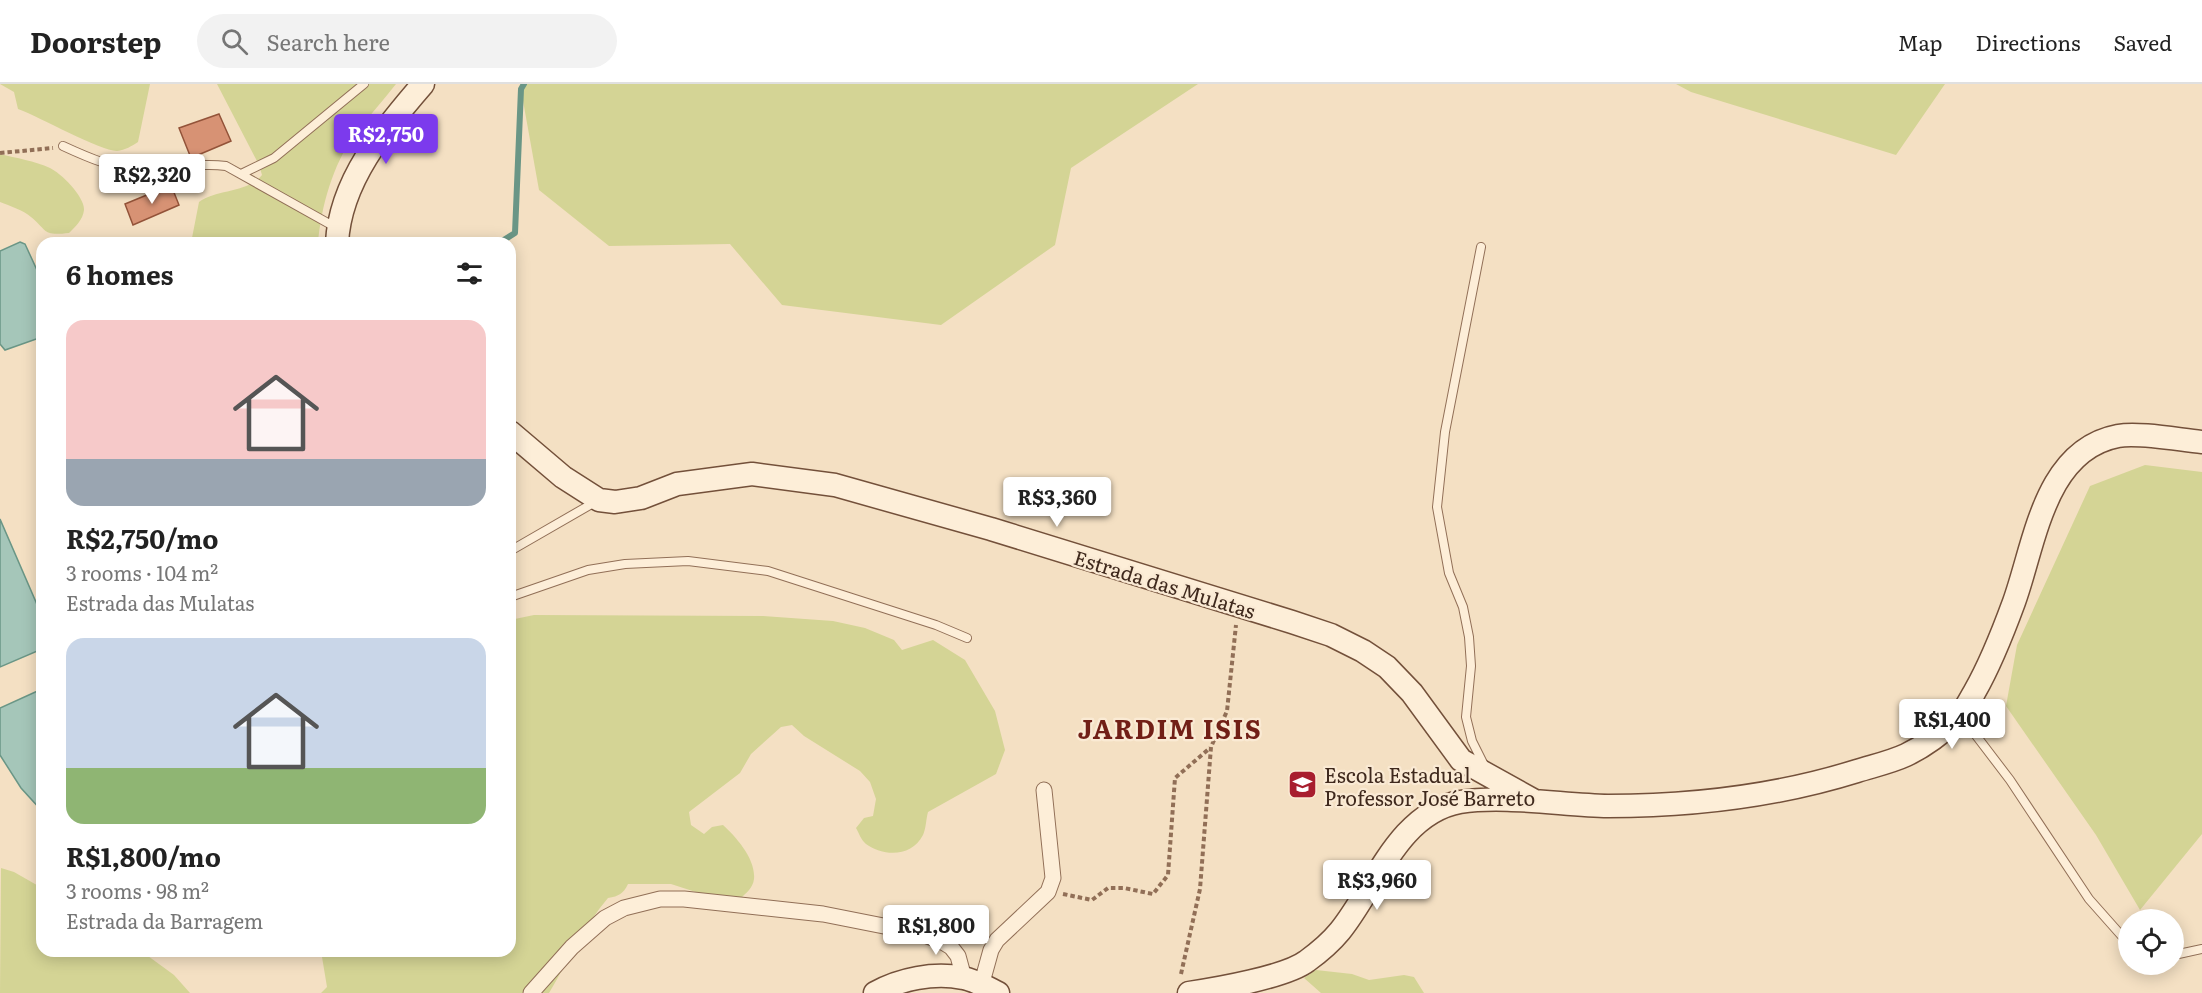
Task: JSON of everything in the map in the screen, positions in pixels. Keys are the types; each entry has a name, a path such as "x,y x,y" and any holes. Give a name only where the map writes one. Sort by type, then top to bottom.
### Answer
{"street":[{"path":"337,235 345,199 368,155 393,119 423,84"},
{"path":"1184,987 1275,974 1304,964 1340,932 1396,849 1416,825 1435,811 1458,803 1480,800 1609,806 1727,800 1817,784 1904,756 1931,741 1961,715 1985,674 2014,602 2040,518 2056,481 2079,455 2119,436 2202,442"},
{"path":"516,437 563,477 598,500"},
{"name":"Estrada das Mulatas","path":"598,500 615,502 641,498 678,484 752,474 835,484 1002,532 1293,621 1331,635 1363,651 1387,667 1412,693 1461,759 1537,802"},
{"path":"981,986 992,950 998,940 1048,892 1053,878 1044,790"},
{"path":"531,993 572,947 605,918 624,908 660,899 684,899 823,914 920,933 951,947 981,986"},
{"path":"875,993 918,977 981,986"}],"lane":[{"path":"241,174 274,158 364,84"},
{"path":"63,147 117,167 142,170 210,164 226,166 337,235"},
{"path":"1481,247 1444,432 1437,507 1449,573 1463,607 1469,637 1471,666 1466,717 1472,741 1490,774"},
{"path":"516,548 598,500"},
{"path":"516,595 588,570 625,564 688,561 768,571 926,622 967,638"},
{"path":"1961,715 2010,780 2089,899 2118,932"},
{"path":"2184,953 2202,949"}],"path":[{"path":"0,153 63,147"},
{"path":"1184,987 1200,889 1211,747 1227,711 1238,606"},
{"path":"1048,892 1092,900 1108,888 1124,888 1153,894 1168,875 1175,778 1211,747"}],"green space":[{"path":"0,84 150,84 138,142 117,151 97,146 18,109 14,92"},
{"path":"217,84 396,84 355,134 340,159 329,186 319,237 192,237 199,202 256,181 262,175"},
{"path":"520,84 1198,84 1071,168 1055,245 941,325 782,305 730,244 609,246 539,190"},
{"path":"1676,84 1945,84 1896,155 1691,92"},
{"path":"0,154 50,168 72,186 81,199 84,210 80,220 69,233 50,233 24,212 0,202"},
{"path":"2145,465 2202,472 2202,834 2141,909 2096,835 2006,706 2017,645 2090,486"},
{"path":"534,615 763,616 833,621 865,628 894,640 902,650 933,640 965,660 995,711 1005,750 996,774 928,812 924,833 918,842 905,851 889,853 866,844 856,828 864,818 873,816 876,799 870,782 860,771 804,736 792,725 781,727 751,754 740,773 689,812 691,825 704,834 712,827 723,825 748,856 754,871 754,879 751,888 740,899 708,896 671,884 628,884 618,895 608,898 599,909 549,993 321,993 327,987 322,957 516,957 516,619"},
{"path":"1,868 14,872 36,885 36,957 149,957 174,975 190,993 0,993"},
{"path":"1316,970 1352,974 1369,980 1404,975 1414,977 1424,993 1321,993 1304,978"}],"shaded area":[{"path":"20,242 25,244 36,268 36,339 5,350 0,344 0,251"},
{"path":"0,519 36,602 36,652 0,667"},
{"path":"36,692 36,804 21,788 0,755 0,708"}],"building":[{"path":"219,114 231,141 191,158 179,128"},
{"path":"171,185 179,205 133,225 125,204"}],"waterway":[{"path":"509,237 515,233 521,89 524,84"}],"place":[{"name":"Escola Estadual Professor José Barreto","path":"1303,785"}],"district":[{"name":"JARDIM ISIS","path":"1170,727"}]}
